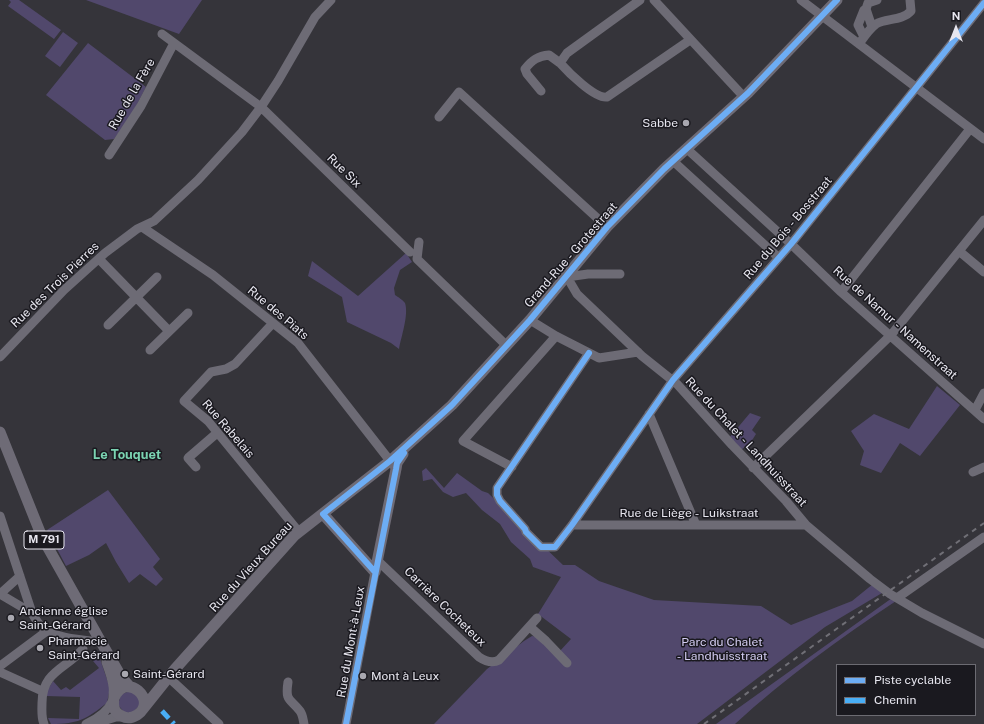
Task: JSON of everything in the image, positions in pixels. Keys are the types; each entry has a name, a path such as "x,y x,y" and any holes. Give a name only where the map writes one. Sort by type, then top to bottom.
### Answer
{"main road":[{"name":"Grand-Rue - Grotestraat","path":"409,445 457,400 507,346 607,228 673,161 744,97 837,0"},
{"name":"M 791","path":"0,432 39,531 100,642 122,678 134,688"},
{"name":"Rue du Vieux Bureau","path":"142,710 170,674 299,532 393,465 409,445"},
{"name":"Rue du Mont-à-Leux","path":"375,572 393,465"},
{"path":"323,514 375,572"},
{"name":"M 791","path":"100,642 113,682 113,699"},
{"name":"Rue du Vieux Bureau","path":"134,688 142,691 170,674"},
{"path":"141,724 143,698 134,688 119,690 113,699 113,706 116,711 126,719 133,717 142,710"}],"street":[{"name":"Rue des Trois Pierres","path":"0,357 64,290 111,248 156,219 198,180 242,132 261,107 278,81 315,16 331,0"},
{"path":"560,63 567,53 640,0"},
{"path":"654,0 744,97"},
{"path":"801,0 822,16 862,40 916,87 984,139"},
{"path":"862,40 858,25 868,3 877,0"},
{"path":"862,40 876,24 907,15 911,11 910,0"},
{"name":"Rue du Bois - Bosstraat","path":"512,467 497,488 496,495 525,528 526,532 541,547 555,546 572,525 673,380 791,244 984,3"},
{"path":"866,9 872,27"},
{"path":"162,34 261,107"},
{"path":"540,91 525,69 535,58 549,55 595,93 602,97 607,97 690,40"},
{"name":"Rue de la Fère","path":"109,155 141,106 174,43"},
{"path":"439,117 459,92 607,228"},
{"name":"Rue Six","path":"261,107 410,252"},
{"path":"841,292 970,129"},
{"name":"Rue de Namur - Namenstraat","path":"687,149 841,292 984,419"},
{"path":"673,161 779,258"},
{"path":"753,468 891,335 984,220"},
{"name":"Rue des Piats","path":"142,227 213,275 298,343 393,465"},
{"path":"419,242 417,260 507,346"},
{"path":"959,251 984,272"},
{"path":"99,259 170,331"},
{"name":"Grand-Rue - Grotestraat","path":"567,277 588,274 620,274"},
{"path":"108,325 157,276"},
{"name":"Rue du Chalet - Landhuisstraat","path":"567,277 577,294 638,352 673,380 753,468 786,501 806,525 890,594 922,613 984,644"},
{"path":"150,350 188,313"},
{"path":"530,320 556,336 599,358 638,352"},
{"name":"Rue Rabelais","path":"273,323 235,364 231,367 211,372 184,401 197,411 217,433 299,532"},
{"path":"556,336 463,441 512,467 589,353"},
{"path":"975,410 984,393"},
{"path":"650,414 696,525"},
{"path":"196,467 188,458 217,433"},
{"path":"973,472 984,468"},
{"path":"0,516 32,612 39,625 47,631 60,636 100,642"},
{"name":"Rue de Liège - Luikstraat","path":"572,525 806,525"},
{"path":"897,598 984,536"},
{"name":"Carrière Cocheteux","path":"377,560 485,661 493,662 499,660 537,618"},
{"name":"Rue du Mont-à-Leux","path":"346,724 375,572"},
{"path":"20,576 0,594 32,612"},
{"path":"530,627 546,641 567,664"},
{"path":"0,666 47,631"},
{"path":"44,724 42,716 42,691 49,678 83,649"},
{"path":"0,672 42,691"},
{"path":"170,674 219,724"},
{"path":"288,682 288,697 290,702 300,711 304,724"},
{"path":"86,724 102,714 108,708 113,699"},
{"path":"93,724 116,717 126,719"}],"green space":[{"path":"9,0 19,0 61,30 54,39 8,6 11,2"},
{"path":"86,0 202,0 179,34"},
{"path":"63,32 78,43 60,67 45,56"},
{"path":"88,43 146,87 129,120 114,139 105,140 46,95"},
{"path":"406,253 412,262 400,270 394,288 395,295 405,303 406,308 399,349 391,343 347,322 342,297 308,276 312,261 358,296"},
{"path":"937,386 960,405 920,456 900,443 881,473 860,465 864,451 851,431 874,414 909,429"},
{"path":"750,413 761,417 752,430 756,434 751,442 741,450 729,438"},
{"name":"Parc du Chalet - Landhuisstraat","path":"426,468 444,488 457,473 482,491 488,493 563,565 575,565 599,581 654,600 761,606 791,625 852,601 873,584 882,593 825,627 697,724 434,724 487,669 532,636 538,637 559,652 571,639 538,614 561,577 533,567 530,559 511,542 500,524 482,510 466,493 453,497 443,492 432,479 423,481 422,471"},
{"path":"108,490 160,559 153,567 163,579 156,586 140,574 129,583 106,543 89,555 66,566 47,530"},
{"path":"892,598 896,601 813,660 773,691 735,724 716,724"},
{"path":"99,656 110,688 107,703 82,720 69,723 51,724 48,718 79,719 80,697 46,696 47,691 53,681 61,690 66,687 70,690 99,668 93,661"},
{"path":"131,691 139,698 139,706 133,712 125,713 118,705 121,694"}],"railway":[{"path":"704,724 984,523"}],"marked path":[{"path":"162,711 174,724"}],"cycle path":[{"path":"375,572 323,514 390,461 452,405 530,320 607,227 664,169 748,93 837,0"},
{"path":"589,353 497,488 497,495 500,501 526,532 541,547 555,547 673,380 791,244 984,3"},
{"path":"346,724 397,463 404,453"}],"place":[{"name":"Sabbe","path":"686,123"},
{"name":"Ancienne église Saint-Gérard","path":"11,618"},
{"name":"Pharmacie Saint-Gérard","path":"40,648"},
{"name":"Saint-Gérard","path":"125,674"},
{"name":"Mont à Leux","path":"363,676"}],"district":[{"name":"Le Touquet","path":"127,455"}]}
